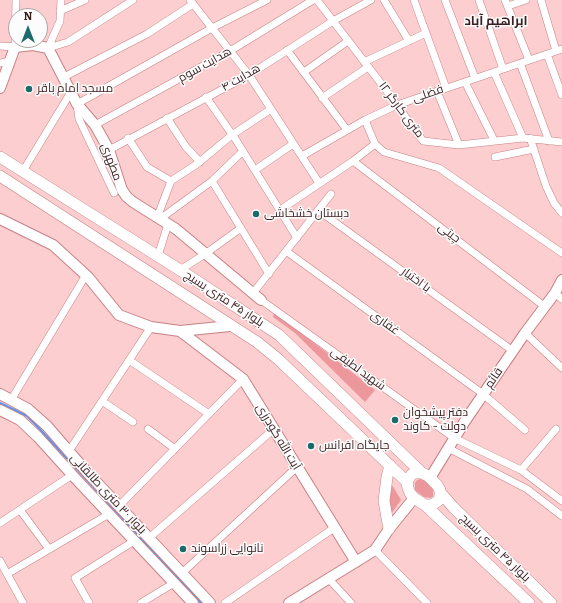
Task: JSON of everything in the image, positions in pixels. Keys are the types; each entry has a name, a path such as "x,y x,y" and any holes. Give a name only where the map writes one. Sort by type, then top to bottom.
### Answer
{"main road":[{"name":"بلوار ۴۵ متری بسیج","path":"0,157 180,270 279,335 426,476"},
{"name":"بلوار ۴۵ متری بسیج","path":"0,176 256,342 278,359 407,482"},
{"path":"389,529 384,501 386,477 390,465"},
{"path":"412,474 426,476 437,485 440,492 438,500 435,504 431,505 425,505 414,498 408,488 407,482 412,474"},
{"name":"بلوار ۴۵ متری بسیج","path":"440,492 453,507 551,603"},
{"name":"بلوار ۴۵ متری بسیج","path":"425,505 528,603"}],"street":[{"path":"48,48 60,21 61,0"},
{"path":"60,11 85,0"},
{"path":"48,48 68,42 133,0"},
{"path":"114,193 80,119 77,104 212,28 253,3 267,0"},
{"name":"هدایت سوم","path":"95,125 230,51 313,0"},
{"name":"۱۲ متری کارگر","path":"317,0 423,141 459,146 494,140 527,138 562,142"},
{"name":"هدایت ۴","path":"109,150 128,138 248,75 333,21 371,0"},
{"path":"384,0 409,41"},
{"path":"414,0 446,88"},
{"path":"445,0 475,78"},
{"path":"479,0 503,69"},
{"path":"526,0 506,3 529,60"},
{"path":"541,0 559,50"},
{"path":"64,77 147,34 192,2 248,75 319,183"},
{"path":"322,98 366,65 426,33"},
{"path":"304,72 348,41"},
{"path":"0,88 5,62 14,48"},
{"name":"مطهری","path":"48,48 77,104 95,125 109,150 122,190 133,202 176,229 262,300"},
{"path":"287,50 347,130"},
{"name":"فضلی","path":"302,156 365,120 397,105 559,50"},
{"path":"547,54 562,95"},
{"path":"520,63 549,140"},
{"path":"494,72 534,149 546,186 554,204 562,213"},
{"path":"465,82 494,140"},
{"path":"438,91 459,146"},
{"path":"23,171 71,92"},
{"path":"206,97 243,151 297,238"},
{"path":"158,256 162,220 171,181 200,162 232,135 271,109"},
{"path":"168,118 186,147 200,162"},
{"path":"365,120 376,144 384,152 438,168 562,253"},
{"path":"128,138 147,167 171,181"},
{"path":"255,170 293,144"},
{"path":"280,210 376,144"},
{"path":"495,158 534,149"},
{"path":"162,220 212,181 243,151"},
{"name":"چیتی","path":"353,161 544,306"},
{"path":"212,181 268,274"},
{"path":"253,293 331,194"},
{"name":"با اختیار","path":"318,210 513,351"},
{"path":"0,219 54,245 86,275 119,315 151,327 180,331 230,326"},
{"path":"180,270 205,254 240,228"},
{"name":"غفاری","path":"286,251 483,394 525,430"},
{"path":"11,400 86,275"},
{"name":"قائم","path":"426,476 448,448 483,394 544,306 558,296 562,280"},
{"name":"شهید لطیفی","path":"262,300 454,438 520,470 562,502"},
{"path":"69,451 151,327"},
{"name":"آیت الله گودرزی","path":"180,331 243,379 356,562"},
{"path":"525,333 562,368"},
{"path":"129,360 209,414"},
{"path":"119,506 243,379"},
{"name":"بلوار ۳۰ متری طالقانی","path":"0,394 28,409 47,426 119,506 210,603"},
{"path":"102,401 133,422"},
{"name":"بلوار ۳۰ متری طالقانی","path":"0,410 20,420 38,437 108,514 193,603"},
{"path":"149,538 274,429"},
{"path":"520,470 556,429"},
{"path":"148,430 175,449"},
{"path":"448,448 527,489 562,516"},
{"path":"182,573 297,467"},
{"path":"0,523 72,475"},
{"path":"290,603 376,550 389,529 414,498"},
{"path":"20,510 49,549"},
{"path":"7,574 108,514"},
{"path":"225,603 334,528"},
{"path":"89,603 75,578 134,541"},
{"path":"376,550 427,603"},
{"path":"0,561 23,603"},
{"path":"329,579 351,603"},
{"path":"141,603 174,583"}],"shaded area":[{"path":"274,312 375,390 365,402 295,333 273,317"},
{"path":"420,479 431,485 433,496 431,498 424,497 415,490 415,483"},
{"path":"392,485 401,500 391,514 389,498"}],"waterway":[{"path":"0,403 27,416 201,603"}],"place":[{"name":"مسجد امام باقر","path":"29,89"},
{"name":"دبستان خشخاشی","path":"256,214"},
{"name":"دفتر پیشخوان دولت - کاوند","path":"395,420"},
{"name":"جایگاه افرانس","path":"311,446"},
{"name":"نانوایی زراسوند","path":"183,549"}],"district":[{"name":"ابراهیم آباد","path":"496,21"}]}
